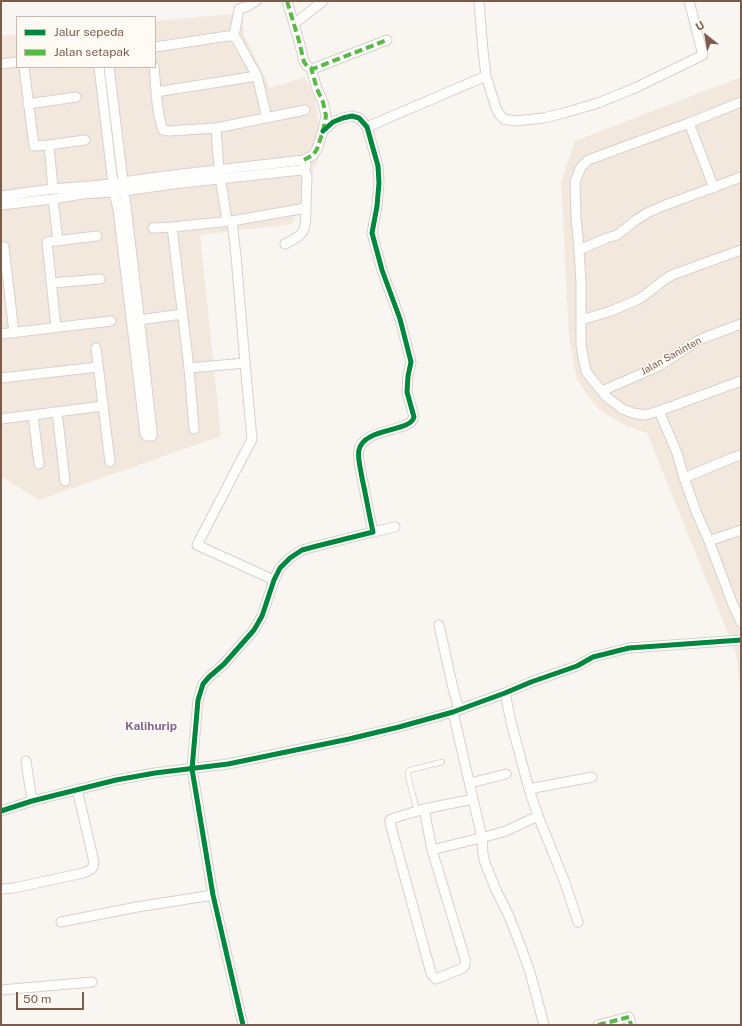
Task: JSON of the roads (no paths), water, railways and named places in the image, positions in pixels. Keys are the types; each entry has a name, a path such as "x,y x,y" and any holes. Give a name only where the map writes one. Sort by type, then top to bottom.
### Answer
{"street":[{"path":"256,1 239,9 234,36 257,76 267,118"},
{"path":"1,196 53,189 113,188 173,184 219,175 301,170 304,164 317,149 326,116 311,68 306,64 303,58 287,1"},
{"path":"294,24 323,1"},
{"path":"479,1 486,76 496,108 500,115 504,119 516,121 543,118 598,103 635,88 703,55 689,1"},
{"path":"156,47 234,36"},
{"path":"311,68 315,68 387,40"},
{"path":"1,64 16,62"},
{"path":"24,68 34,146 85,140"},
{"path":"99,68 113,188 122,209"},
{"path":"109,68 124,187 122,209 143,381 152,436 147,436 145,434 143,381 143,344 129,260"},
{"path":"154,68 161,123 163,130 169,132 216,128 305,110"},
{"path":"156,92 257,76"},
{"path":"367,127 486,76"},
{"path":"28,104 76,97"},
{"path":"741,102 689,123 588,160 581,167 576,182 576,224 581,282 581,345 586,371 594,382 607,397 622,409 645,415 741,381"},
{"path":"323,131 333,122 352,116 359,118 367,127 378,166 379,183 377,206 372,233 382,270 400,319 410,362 407,392 414,417 413,420 404,425 367,438 362,443 358,451 360,470 373,532"},
{"path":"689,123 714,188"},
{"path":"216,128 219,175 230,221 236,256 252,439 197,545 274,580"},
{"path":"49,145 53,189"},
{"path":"285,244 300,236 306,225 307,176 304,164"},
{"path":"579,250 617,234 636,220 663,206 741,177"},
{"path":"1,205 53,199 113,188"},
{"path":"53,199 58,240"},
{"path":"153,228 230,221 306,208"},
{"path":"172,227 189,368 194,429"},
{"path":"56,328 52,283 46,242 97,236"},
{"path":"1,247 4,247 5,290 14,333"},
{"path":"581,320 611,311 645,295 664,280 672,276 741,250"},
{"path":"52,283 100,279"},
{"path":"139,320 182,314"},
{"path":"1,334 111,321"},
{"name":"Jalan Saninten","path":"602,391 659,366 697,341 741,324"},
{"path":"96,348 110,462"},
{"path":"189,368 245,363"},
{"path":"1,378 98,367"},
{"path":"1,419 103,406"},
{"path":"659,411 677,453 697,514 737,603 741,622"},
{"path":"57,412 65,481"},
{"path":"33,414 39,464"},
{"path":"684,478 732,458 741,456"},
{"path":"244,1025 213,895 192,769 198,700 203,684 224,664 254,630 262,616 274,580 280,568 290,558 302,550 395,527"},
{"path":"709,542 741,530"},
{"path":"439,625 482,838 484,864 509,916 521,947 530,972 544,1025"},
{"path":"1,811 32,801 116,780 155,773 228,764 399,728 456,711 577,666 593,658 629,648 741,640"},
{"path":"504,694 529,790 564,880 578,922"},
{"path":"26,761 32,801"},
{"path":"470,783 506,774"},
{"path":"529,790 592,777"},
{"path":"1,889 14,888 83,873 92,869 94,862 77,789"},
{"path":"420,810 466,964 463,968 436,978 431,973 390,820 420,810 473,799"},
{"path":"432,850 506,831 538,816"},
{"path":"61,922 137,907 213,895"},
{"path":"1,990 92,982"},
{"path":"598,1025 629,1016 631,1025"}],"lane":[{"path":"420,810 408,776 408,772 410,770 442,762"}],"district":[{"name":"Kalihurip","path":"151,726"}]}
